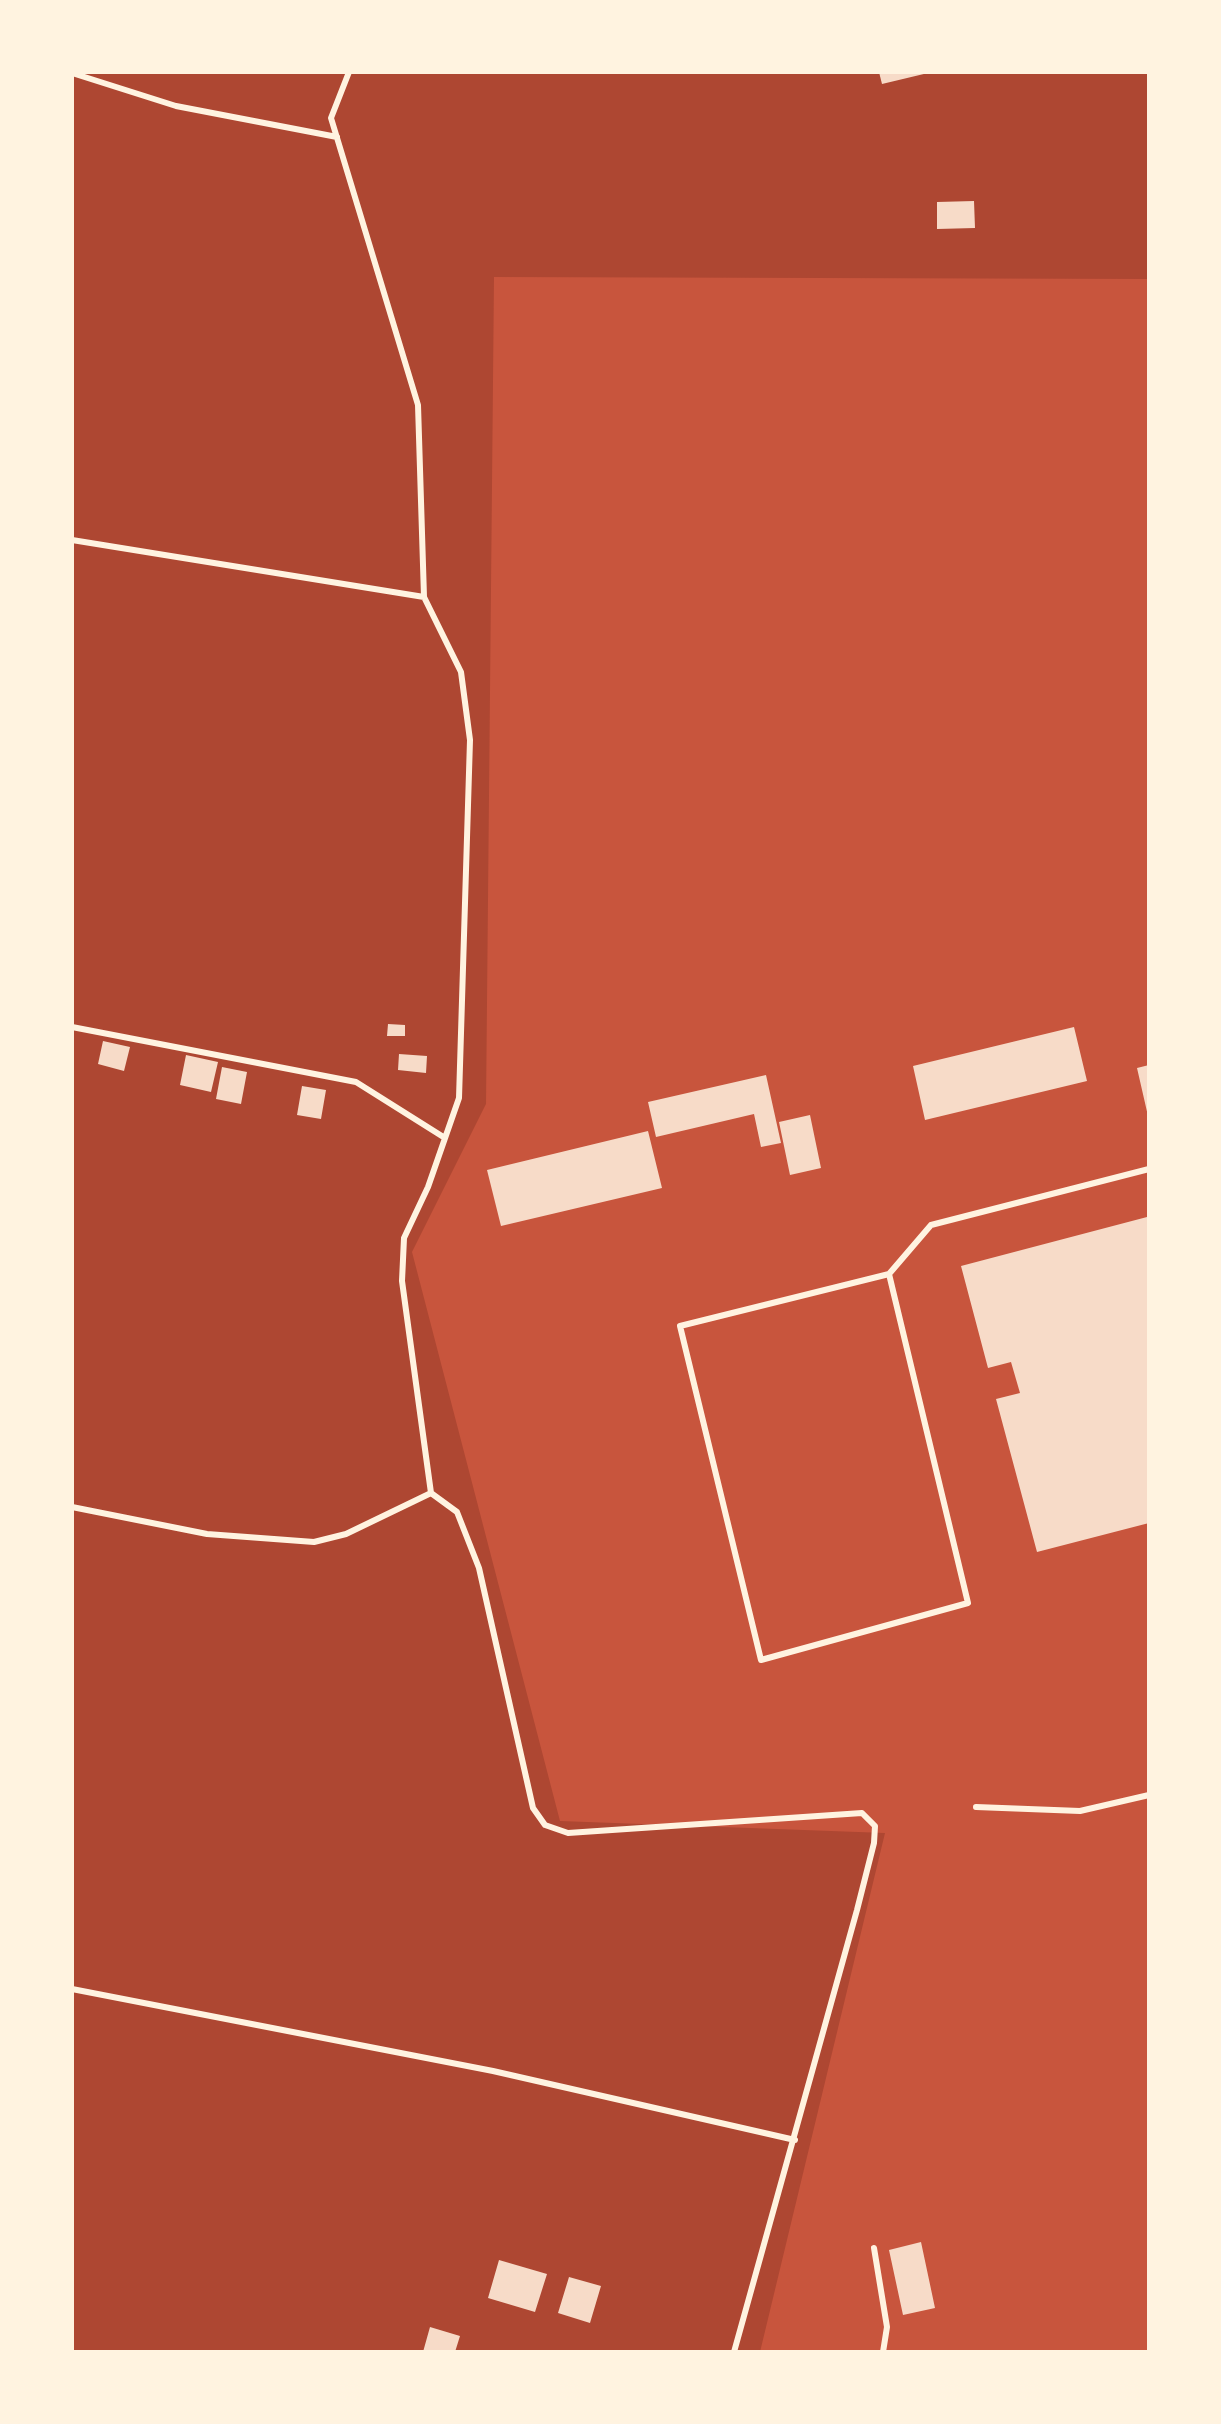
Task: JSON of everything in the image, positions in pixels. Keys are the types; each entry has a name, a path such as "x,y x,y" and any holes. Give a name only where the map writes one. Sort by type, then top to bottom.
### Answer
{"lane":[{"path":"348,72 331,118 418,405 424,597 461,672 470,740 459,1098 428,1187 404,1238 402,1281 431,1493 457,1512 479,1568 533,1808 545,1825 568,1833 862,1813 875,1826 871,1856 795,2140 734,2352"},
{"path":"72,73 176,106 337,137"},
{"path":"72,540 424,597"},
{"path":"72,1027 356,1082 445,1138"},
{"path":"889,1274 968,1603 761,1660 680,1326 889,1274 931,1225 1149,1169"},
{"path":"72,1507 207,1534 314,1542 346,1534 431,1493"},
{"path":"976,1807 1080,1811 1149,1795"},
{"path":"72,1989 493,2071 795,2140"},
{"path":"874,2248 887,2327 883,2352"}],"shaded area":[{"path":"72,72 1149,72 1149,279 494,277 486,1104 412,1252 560,1821 885,1833 760,2352 72,2352"}],"building":[{"path":"879,72 928,72 928,73 882,84"},
{"path":"974,201 975,228 937,229 937,202"},
{"path":"388,1024 405,1025 405,1036 387,1036"},
{"path":"1074,1027 1087,1081 925,1120 913,1066"},
{"path":"103,1041 130,1047 124,1071 98,1064"},
{"path":"399,1054 427,1056 426,1073 398,1070"},
{"path":"186,1055 218,1062 211,1092 180,1085"},
{"path":"1149,1065 1149,1116 1148,1116 1137,1068"},
{"path":"222,1067 247,1072 241,1104 216,1099"},
{"path":"766,1075 781,1143 761,1147 754,1114 656,1137 648,1102"},
{"path":"302,1086 326,1090 321,1119 297,1115"},
{"path":"810,1115 821,1168 790,1175 779,1122"},
{"path":"648,1131 662,1188 501,1226 487,1170"},
{"path":"1147,1217 1149,1523 1037,1552 996,1399 1020,1393 1011,1362 988,1368 961,1266"},
{"path":"921,2242 935,2308 903,2315 889,2250"},
{"path":"499,2260 547,2274 535,2312 488,2298"},
{"path":"569,2277 601,2286 590,2323 558,2313"},
{"path":"430,2327 460,2336 455,2352 423,2352"}]}
